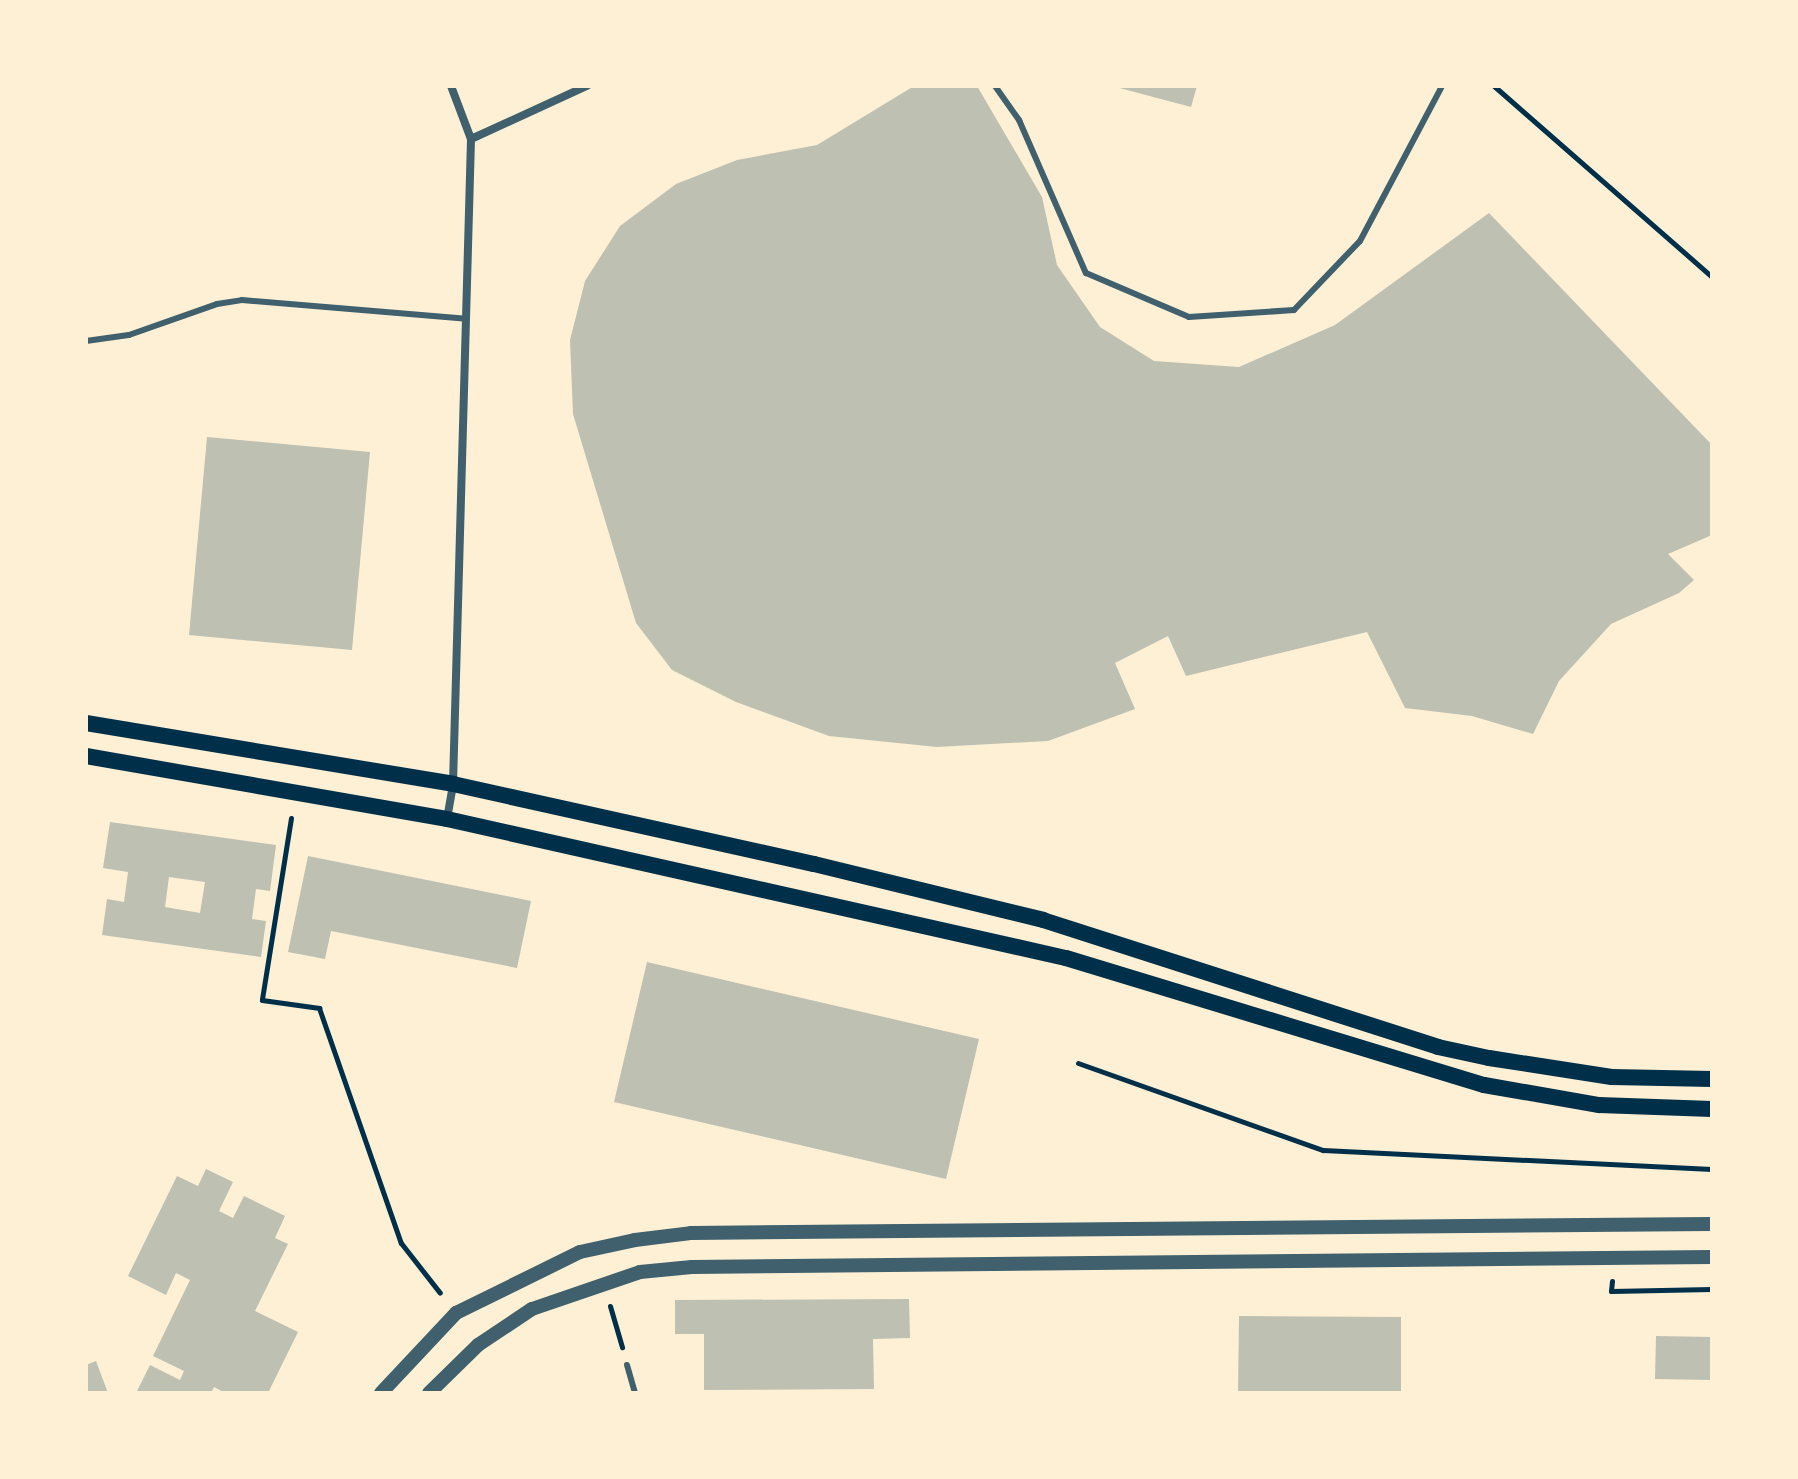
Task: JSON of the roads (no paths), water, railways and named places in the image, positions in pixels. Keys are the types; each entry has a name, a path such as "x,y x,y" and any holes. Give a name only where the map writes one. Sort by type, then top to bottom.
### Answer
{"main road":[{"path":"86,723 453,784 1043,920 1438,1047 1612,1077 1712,1079"},
{"path":"86,756 447,819 1066,958 1471,1082 1599,1105 1712,1109"}],"street":[{"path":"447,819 453,784 471,139 451,86"},
{"path":"471,139 587,86"},
{"path":"381,1393 456,1313 580,1252 691,1233 1712,1224"},
{"path":"429,1393 478,1345 532,1309 604,1282 692,1267 1712,1257"}],"lane":[{"path":"995,86 1019,120 1086,273 1189,317 1294,310 1360,241 1442,86"},
{"path":"86,341 129,335 217,304 242,300 466,319"},
{"path":"627,1365 635,1393"}]}
